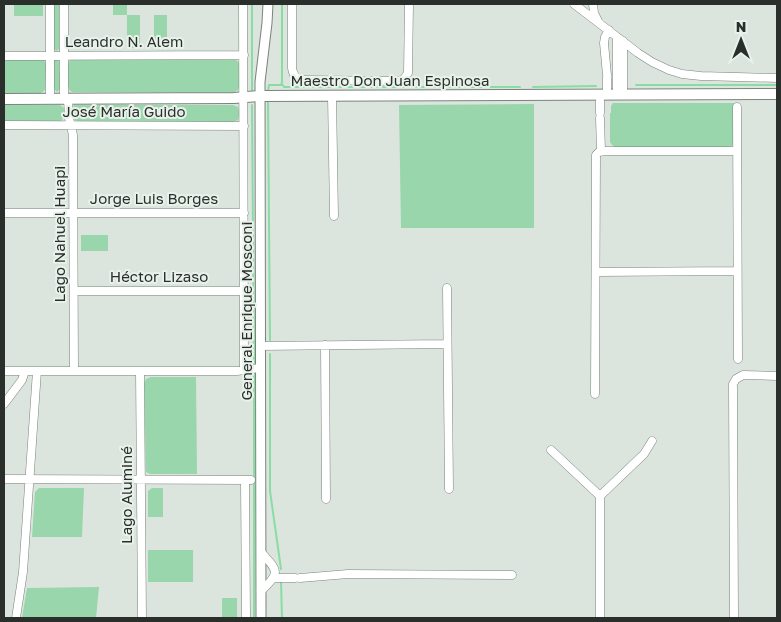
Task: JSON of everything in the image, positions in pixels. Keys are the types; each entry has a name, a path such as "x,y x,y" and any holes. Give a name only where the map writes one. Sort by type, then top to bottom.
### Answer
{"main road":[{"name":"Maestro Don Juan Espinosa","path":"4,99 777,94"}],"street":[{"path":"50,4 50,99"},
{"name":"Lago Nahuel Huapi","path":"64,4 66,99 68,118 73,133 74,371"},
{"path":"244,4 244,370"},
{"name":"General Enrique Mosconi","path":"261,618 260,78 268,4"},
{"path":"292,4 292,68 296,77 301,80 397,82 403,80 408,74 409,4"},
{"path":"574,4 638,53 669,70 682,74 701,76 777,78"},
{"path":"593,4 594,13 600,23"},
{"path":"609,30 604,43 607,76 612,95"},
{"path":"601,151 600,116 612,95 620,39"},
{"name":"Leandro N. Alem","path":"4,56 244,55"},
{"path":"332,96 334,216"},
{"path":"737,107 738,359"},
{"name":"José María Guido","path":"4,125 244,126"},
{"path":"595,394 597,153 601,151 737,151"},
{"name":"Jorge Luis Borges","path":"4,213 244,213"},
{"path":"596,272 738,271"},
{"path":"447,288 449,489"},
{"name":"Héctor Lizaso","path":"74,291 244,291"},
{"path":"260,346 447,344"},
{"path":"325,345 326,499"},
{"path":"4,371 238,371 260,368"},
{"path":"4,404 23,378 25,371"},
{"path":"16,618 23,572 37,371"},
{"name":"Lago Aluminé","path":"140,371 142,618"},
{"path":"734,618 733,384 736,379 744,375 777,376"},
{"path":"600,618 600,496 644,454 652,441"},
{"path":"551,450 600,496"},
{"path":"4,479 248,480 246,618"},
{"path":"261,552 274,568 275,574 274,578 261,590"},
{"path":"274,578 348,574 512,575"}],"green space":[{"path":"14,4 43,4 43,16 14,16"},
{"path":"54,4 59,4 59,49 57,51 54,49"},
{"path":"113,4 127,4 127,15 113,15"},
{"path":"127,15 140,15 140,48 127,48"},
{"path":"154,15 167,15 167,48 154,48"},
{"path":"41,59 46,64 45,90 41,93 4,93 4,60"},
{"path":"57,59 59,62 60,89 57,92 54,89 54,61"},
{"path":"70,60 236,60 239,63 239,87 234,92 73,92 70,91 67,76"},
{"path":"613,103 735,103 735,141 732,146 728,147 615,147 610,142 610,113"},
{"path":"534,104 534,228 401,228 399,105"},
{"path":"4,105 60,105 64,108 64,116 59,122 4,122"},
{"path":"74,105 233,105 238,107 240,114 238,120 233,122 77,121 73,119"},
{"path":"81,235 108,235 108,251 81,251"},
{"path":"151,377 196,377 197,474 150,474 146,472 144,384 146,379"},
{"path":"39,488 84,488 82,537 32,537 35,492"},
{"path":"152,488 163,488 163,517 148,517 148,491"},
{"path":"148,550 193,550 193,582 148,582"},
{"path":"99,587 96,618 22,618 27,588"},
{"path":"222,598 237,598 237,618 222,618"}],"waterway":[{"path":"252,4 252,91"},
{"path":"268,91 269,85 281,85 282,82 282,4"},
{"path":"282,84 284,87 460,87"},
{"path":"636,85 777,85"},
{"path":"533,87 596,86"},
{"path":"470,87 520,87"},
{"path":"268,102 270,340"},
{"path":"252,105 254,363"},
{"path":"270,354 270,491 281,569"},
{"path":"254,373 254,618"},
{"path":"281,582 282,618"}]}
